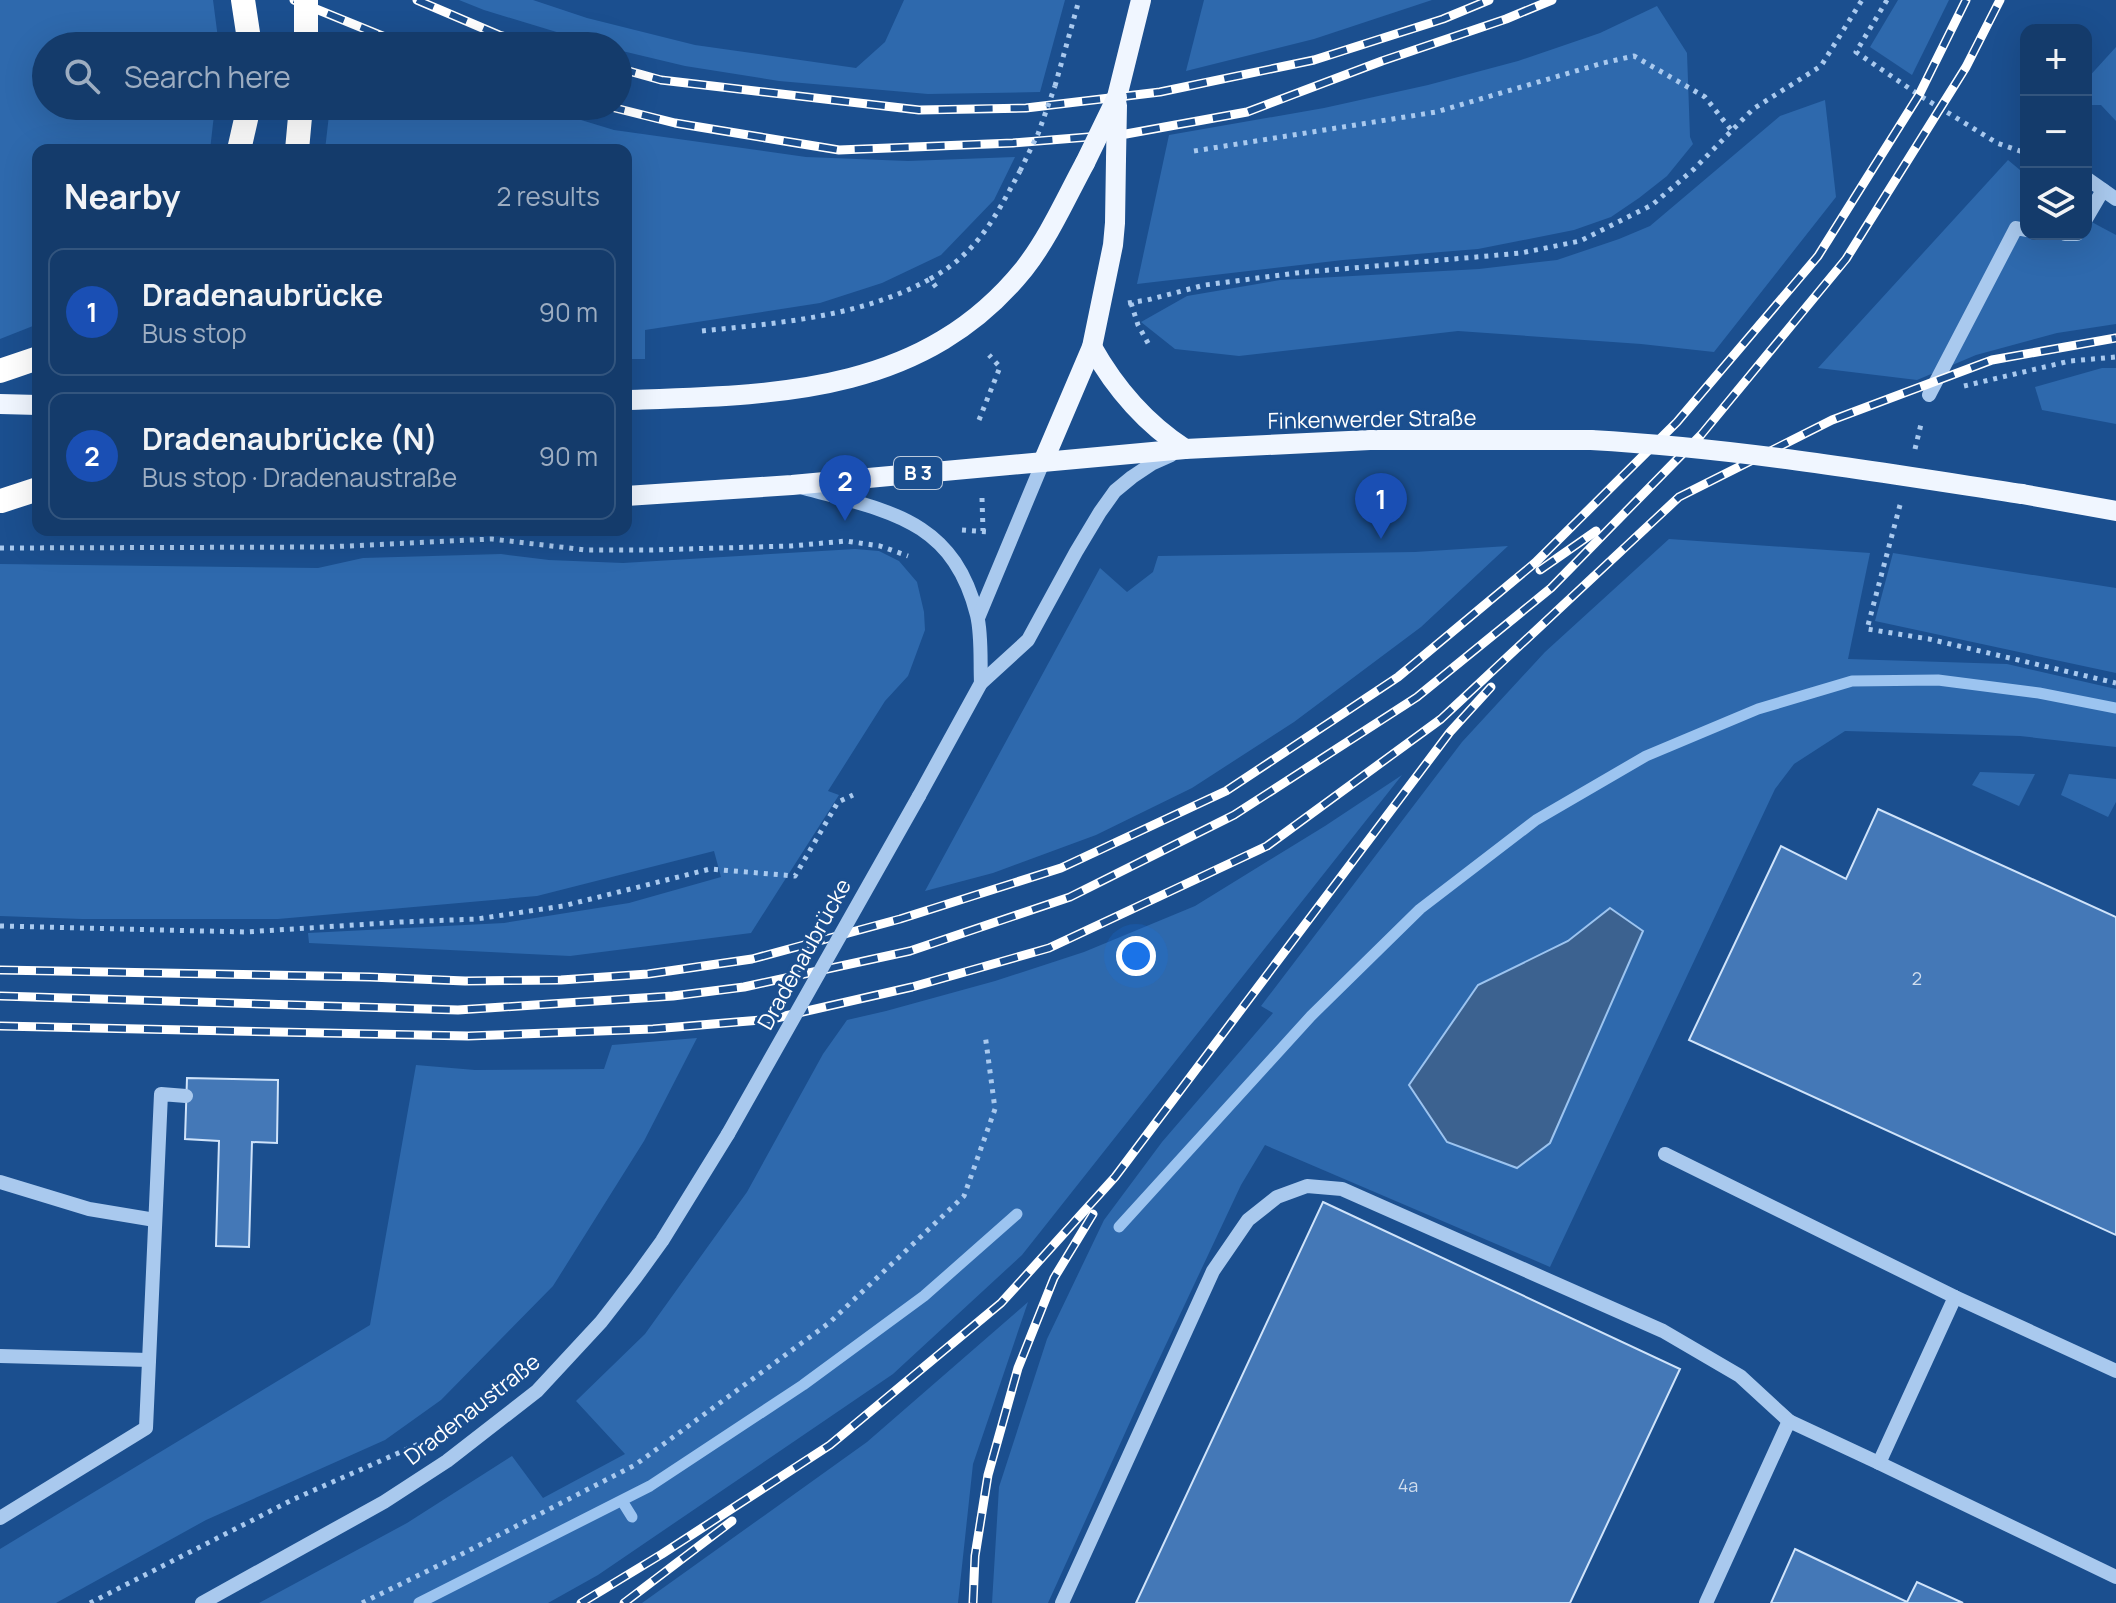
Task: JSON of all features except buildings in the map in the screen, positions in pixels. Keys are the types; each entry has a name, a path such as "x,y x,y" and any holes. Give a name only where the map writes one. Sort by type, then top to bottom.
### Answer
{"highway":[{"path":"243,0 248,32"},
{"path":"306,0 306,32"},
{"path":"240,144 246,120"},
{"path":"298,144 300,120"},
{"path":"0,371 32,360"},
{"path":"0,501 32,491"}],"main road":[{"path":"632,400 753,394 832,383 896,365 965,327 1025,268 1047,235 1117,97 1141,0"},
{"path":"1043,462 1092,347 1113,245 1117,97"},
{"path":"1092,347 1126,398 1167,437 1185,449"},
{"path":"0,404 32,405"},
{"name":"Finkenwerder Straße","path":"632,496 792,485 1185,449 1370,440 1591,440 1778,457 2116,511"},
{"path":"0,501 32,502"}],"street":[{"path":"2092,182 2116,199"},
{"path":"2092,209 2103,190"},
{"path":"1929,395 2016,228 2020,229"},
{"path":"981,683 1028,640 1076,552 1115,491 1153,463 1185,449"},
{"path":"978,618 1043,462"},
{"path":"792,485 877,508 908,521 941,544 966,579 978,618 981,683"},
{"name":"Dradenaubrücke","path":"728,1134 981,683"},
{"path":"0,1518 146,1428 161,1094 186,1096"},
{"name":"Dradenaustraße","path":"202,1603 384,1502 447,1461 537,1391 601,1322 636,1277 728,1134"},
{"path":"1665,1154 1955,1297 2116,1371"},
{"path":"0,1182 89,1209 155,1220"},
{"path":"1062,1603 1213,1271 1248,1220 1277,1197 1307,1186 1342,1189 1663,1331 1740,1376 1789,1421 2116,1577"},
{"path":"1879,1463 1955,1297"},
{"path":"0,1356 149,1360"},
{"path":"1706,1603 1789,1421"}],"path":[{"path":"702,331 833,314 915,288 958,263 990,226 1038,134 1079,0"},
{"path":"1101,303 1131,303 1205,285 1296,273 1521,253 1580,241 1652,205 1694,169 1753,109 1821,66 1862,0"},
{"path":"1887,0 1856,52 1997,143 2020,151"},
{"path":"1194,151 1436,112 1634,56 1705,97 1732,131"},
{"path":"930,279 936,287"},
{"path":"1131,303 1149,345"},
{"path":"979,420 1000,367 989,355"},
{"path":"1929,395 2070,361 2116,357"},
{"path":"982,498 983,531"},
{"path":"957,530 991,532"},
{"path":"0,548 327,547 492,539 586,550 650,550 791,546 846,541 880,546 909,556"},
{"path":"1880,580 1867,629 1929,639 2116,683"},
{"path":"0,926 246,932 477,919 563,906 710,869 795,876 838,802 853,795"},
{"path":"362,1603 635,1465 829,1323 964,1196 995,1109 985,1034"},
{"path":"90,1603 294,1499 421,1443"}],"shaded area":[{"path":"0,0 213,0 217,32 32,32 32,120 213,120 211,144 32,144 32,326 0,339"},
{"path":"459,0 533,0 587,18 695,45 856,68 885,42 904,0 1065,0 1040,92 928,94 779,81 685,66 632,53 632,32 556,32"},
{"path":"1204,0 1432,0 1314,39 1186,71"},
{"path":"1898,0 1949,0 1912,75 1870,47"},
{"path":"1657,6 1687,53 1690,137 1693,144 1667,176 1611,217 1574,230 1478,249 1343,260 1137,284 1169,135 1324,108 1428,85 1518,61 1600,33"},
{"path":"2116,47 2116,121 2101,105 2092,105 2092,73"},
{"path":"1825,100 1836,197 1714,352 1458,331 1239,356 1175,349 1141,322 1187,296 1280,280 1479,269 1557,260 1650,226 1780,116"},
{"path":"328,120 581,120 614,130 806,157 908,161 1015,157 994,200 941,255 882,283 820,303 645,330 645,359 632,359 632,144 326,144"},
{"path":"2008,160 2020,170 2020,240 2092,240 2092,222 2116,235 2116,324 2057,333 1976,355 1917,380 1818,368"},
{"path":"2102,368 2116,368 2116,424 2042,410 2035,387"},
{"path":"1669,539 1870,553 1848,659 2007,664 2116,689 2116,747 2020,736 1845,731 1794,764 1775,789 1550,1267 1265,1145 1241,1185 1048,1603 992,1603 999,1487 1047,1339 1104,1220 1162,1142 1273,1013 1261,1006 1462,742 1545,652"},
{"path":"1508,546 1421,627 1294,722 1192,788 1096,835 993,873 925,891 1100,568 1127,592 1153,572 1158,556 1415,552"},
{"path":"855,549 879,551 899,561 917,582 925,630 908,676 885,701 828,791 839,795 751,933 570,956 309,943 308,933 504,923 629,903 721,877 714,851 537,896 278,919 0,916 0,564 318,568 363,558 501,554 549,560 623,563"},
{"path":"1893,553 2116,588 2116,673 1875,621"},
{"path":"1980,772 2035,774 2019,806 1972,785"},
{"path":"2069,774 2116,779 2116,802 2108,817 2061,795"},
{"path":"1402,775 1022,1255 893,1374 598,1575 548,1603 259,1603 407,1523 512,1456 543,1498 625,1454 576,1401 645,1334 747,1192 823,1054 847,1020 995,981 1084,952 1195,906"},
{"path":"1610,908 1643,931 1550,1143 1517,1168 1447,1142 1409,1085 1478,985 1568,941"},
{"path":"697,1038 644,1141 553,1286 441,1400 385,1440 206,1520 56,1603 0,1603 0,1549 370,1325 416,1065 475,1070 604,1069 612,1045"},
{"path":"1028,1302 973,1464 958,1603 642,1603 867,1442"}],"waterway":[{"path":"1119,1227 1311,1016 1420,909 1536,820 1646,756 1758,709 1852,681 1938,680 2039,693 2116,708"},
{"path":"419,1603 650,1486 803,1385 924,1296 1017,1214"},
{"path":"622,1501 632,1517"}],"railway":[{"path":"294,0 373,32"},
{"path":"417,0 492,32"},
{"path":"632,72 661,80 919,110 1026,108 1160,92 1314,60 1443,19 1489,0"},
{"path":"632,112 675,123 839,150 1013,143 1126,134 1247,112 1552,0"},
{"path":"0,970 465,981 561,980 648,974 752,959 900,919 1061,868 1226,791 1398,677 1536,562 1677,422 1818,256 1919,95 1966,0"},
{"path":"0,996 458,1010 673,996 744,987 910,951 1070,897 1234,815 1417,697 1551,588 1701,435 1846,259 1966,67 2000,0"},
{"path":"0,1026 468,1036 653,1029 772,1019 912,987 1049,948 1267,846 1441,719 1679,497 1832,420 1992,360 2116,338"},
{"path":"1540,570 1596,531"},
{"path":"581,1603 830,1445 1001,1303 1115,1177 1450,732 1491,687"},
{"path":"973,1603 975,1556 988,1475 1018,1368 1054,1278 1093,1214"},
{"path":"624,1603 732,1521"}],"place":[{"name":"Dradenaubrücke (N)","path":"845,521"},
{"name":"Dradenaubrücke","path":"1381,539"}]}
